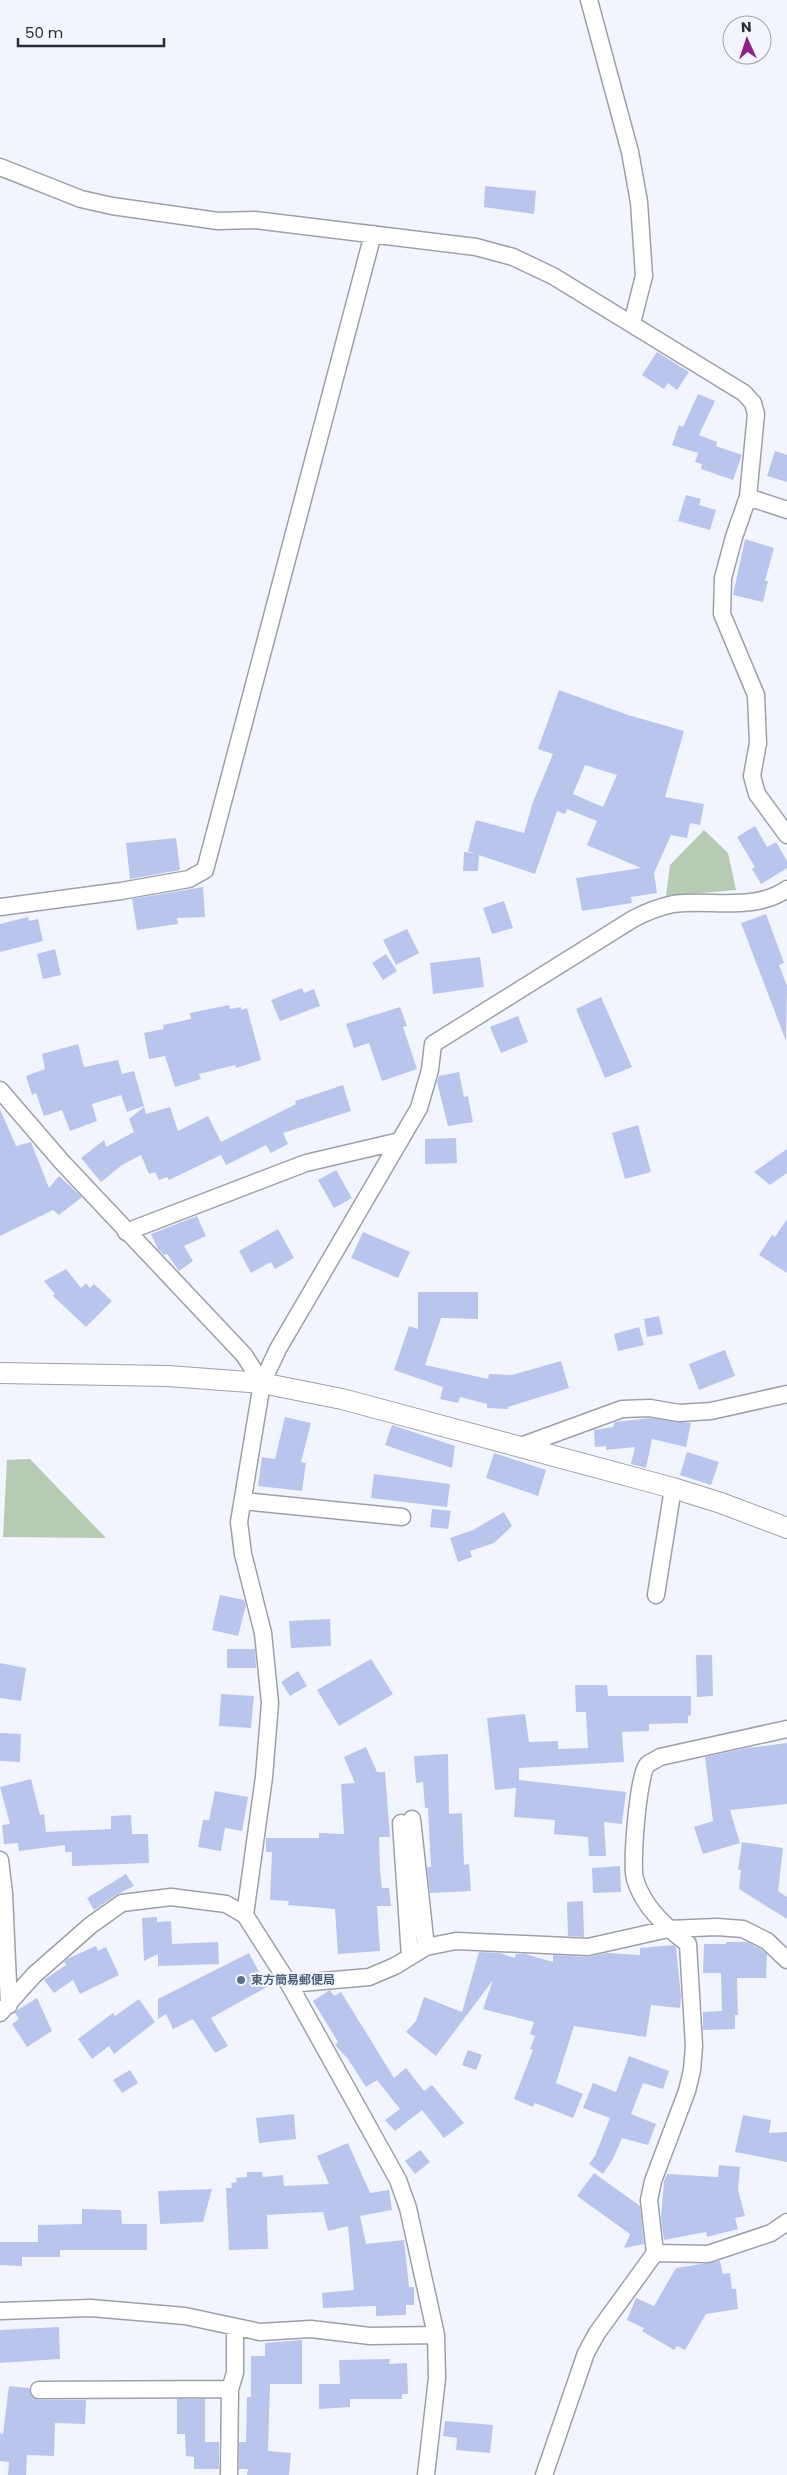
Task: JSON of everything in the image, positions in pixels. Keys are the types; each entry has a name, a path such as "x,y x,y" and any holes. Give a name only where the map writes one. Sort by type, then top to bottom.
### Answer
{"street":[{"path":"589,0 630,152 639,202 644,276 632,323"},
{"path":"0,167 81,199 112,206 218,222 255,220 373,234 476,247 514,256 553,276 632,323 744,393 752,403 756,414 748,497 734,537 723,578 722,614 756,695 758,742 752,776 756,794 787,834"},
{"path":"0,907 121,891 189,879 205,870 373,234"},
{"path":"748,497 787,510"},
{"path":"245,1915 264,1777 270,1703 263,1633 243,1554 239,1522 262,1383 278,1348 419,1108 430,1070 433,1044 633,919 653,909 674,904 748,902 777,896 787,890"},
{"path":"0,1090 126,1232 244,1355 262,1383"},
{"path":"126,1232 306,1163 400,1141"},
{"path":"0,1373 168,1376 262,1383 342,1399 673,1488 721,1503 787,1528"},
{"path":"518,1447 622,1409 650,1408 679,1413 711,1411 787,1394"},
{"path":"656,1595 673,1488"},
{"path":"243,1501 402,1517"},
{"path":"544,2475 586,2353 597,2333 656,2253 649,2200 653,2181 686,2091 694,2046 688,1944 668,1929 650,1907 634,1878 640,1780 647,1765 660,1757 787,1729"},
{"path":"410,1957 407,1821 426,1947"},
{"path":"0,1860 4,1894 4,2009"},
{"path":"4,2009 34,1975 91,1925 122,1903 171,1897 226,1904 245,1915 289,1984 398,2180 408,2208 436,2335 436,2378 426,2475"},
{"path":"289,1984 369,1977 426,1947 456,1940 588,1947 668,1929 717,1927 743,1929 767,1941 787,1960"},
{"path":"656,2253 708,2254 771,2233 787,2222"},
{"path":"0,2311 91,2308 185,2316 260,2332 311,2329 370,2336 436,2335"},
{"path":"228,2475 230,2388 235,2373 235,2328"},
{"path":"39,2390 230,2388"}],"green space":[{"path":"704,830 728,853 736,890 666,896 670,865"},
{"path":"30,1459 106,1538 3,1537 7,1460"}],"building":[{"path":"485,186 536,191 534,214 484,207"},
{"path":"657,352 689,372 677,390 668,383 664,389 642,375"},
{"path":"698,394 715,401 699,435 717,442 716,446 742,455 733,480 701,469 702,464 695,462 698,453 672,445 679,425 683,427"},
{"path":"775,451 787,455 787,482 767,476"},
{"path":"686,495 701,499 699,505 716,510 710,530 678,521"},
{"path":"745,539 774,548 765,581 768,581 763,602 733,595"},
{"path":"559,690 628,715 684,731 665,797 704,804 700,825 690,823 687,838 671,835 654,873 657,893 631,897 632,903 582,911 576,878 641,868 587,845 597,821 567,809 565,814 557,811 535,874 479,855 478,871 463,871 464,852 473,853 468,851 476,820 524,833 533,802 553,754 538,749","holes":["585,765 617,775 603,807 573,794"]},
{"path":"755,826 767,847 776,842 787,861 787,868 761,884 752,869 755,867 737,837"},
{"path":"176,838 180,870 130,879 126,843"},
{"path":"203,887 205,917 177,918 178,924 137,930 132,899"},
{"path":"504,901 513,928 492,934 483,908"},
{"path":"766,914 784,963 779,965 787,986 786,1041 741,923"},
{"path":"28,917 29,921 38,919 43,941 0,952 0,924"},
{"path":"407,929 419,953 396,965 383,940"},
{"path":"55,949 61,975 43,979 37,954"},
{"path":"386,954 397,971 383,980 372,963"},
{"path":"480,957 484,987 433,994 430,963"},
{"path":"302,988 304,993 314,989 320,1006 280,1021 271,1000"},
{"path":"601,997 632,1067 605,1078 576,1009"},
{"path":"229,1005 230,1009 241,1007 241,1010 247,1008 261,1060 236,1068 235,1065 199,1074 201,1079 175,1087 165,1056 149,1059 144,1033 164,1029 163,1025 191,1019 190,1013"},
{"path":"400,1007 407,1026 403,1027 417,1069 382,1081 369,1043 354,1048 346,1024"},
{"path":"518,1016 528,1042 501,1053 490,1027"},
{"path":"78,1044 84,1067 118,1060 122,1074 134,1071 144,1106 127,1112 121,1095 92,1104 97,1121 70,1131 62,1110 44,1116 36,1093 32,1095 26,1076 45,1069 42,1054"},
{"path":"459,1072 464,1097 468,1096 473,1122 448,1126 437,1082 439,1076"},
{"path":"343,1085 351,1111 283,1133 288,1144 271,1153 266,1145 226,1165 221,1155 169,1180 167,1177 159,1180 155,1172 149,1174 141,1155 122,1165 101,1182 81,1158 104,1140 106,1147 134,1132 129,1119 144,1107 146,1114 170,1107 178,1131 208,1116 221,1142 296,1104 295,1101"},
{"path":"0,1109 16,1146 31,1142 49,1188 59,1176 82,1197 59,1215 53,1210 0,1236"},
{"path":"638,1125 651,1172 625,1179 612,1133"},
{"path":"456,1138 457,1163 425,1164 425,1139"},
{"path":"787,1149 787,1173 770,1185 754,1172"},
{"path":"336,1170 352,1198 334,1208 318,1180"},
{"path":"197,1216 206,1236 184,1246 193,1261 179,1271 167,1254 164,1255 158,1249 151,1234"},
{"path":"787,1219 787,1273 759,1255 772,1235 775,1237"},
{"path":"278,1229 294,1258 275,1269 271,1262 251,1273 239,1251"},
{"path":"363,1232 410,1252 398,1278 351,1258"},
{"path":"66,1269 81,1288 86,1283 90,1288 94,1284 112,1301 86,1327 53,1296 55,1294 44,1281"},
{"path":"418,1292 478,1292 478,1319 441,1318 425,1365 488,1379 489,1374 512,1375 561,1361 569,1388 508,1407 508,1409 487,1408 487,1404 460,1397 458,1403 440,1399 443,1387 394,1370 409,1326 418,1329"},
{"path":"659,1316 663,1334 647,1337 644,1319"},
{"path":"639,1327 644,1345 618,1351 614,1334"},
{"path":"725,1350 735,1376 699,1390 689,1364"},
{"path":"285,1417 311,1423 301,1462 306,1463 302,1491 258,1486 262,1457 275,1459"},
{"path":"651,1418 691,1423 686,1447 652,1439 646,1468 631,1464 635,1447 606,1450 606,1446 595,1447 594,1430 613,1427 615,1422"},
{"path":"392,1425 455,1446 452,1468 385,1445"},
{"path":"687,1452 719,1462 711,1485 680,1475"},
{"path":"494,1453 546,1470 538,1496 486,1478"},
{"path":"374,1474 450,1484 447,1507 371,1498"},
{"path":"432,1509 451,1511 448,1529 430,1527"},
{"path":"504,1512 512,1526 494,1543 470,1551 472,1557 458,1562 450,1538 473,1530"},
{"path":"220,1595 244,1600 246,1605 238,1636 212,1630"},
{"path":"330,1619 331,1646 291,1648 289,1621"},
{"path":"227,1649 255,1649 256,1668 227,1668"},
{"path":"696,1655 712,1655 713,1696 697,1697"},
{"path":"371,1659 393,1694 339,1726 317,1690"},
{"path":"0,1663 26,1668 21,1701 0,1698"},
{"path":"298,1671 307,1686 290,1696 281,1682"},
{"path":"575,1685 607,1685 608,1696 691,1696 691,1715 688,1716 688,1723 649,1724 649,1731 622,1732 624,1762 519,1768 519,1780 626,1792 622,1824 604,1822 606,1856 589,1856 588,1837 554,1834 555,1820 514,1817 516,1788 495,1790 487,1718 525,1714 529,1742 558,1741 558,1749 588,1748 586,1712 576,1712"},
{"path":"221,1694 254,1696 251,1728 219,1726"},
{"path":"0,1733 21,1734 20,1762 0,1761"},
{"path":"787,1743 787,1804 730,1810 740,1843 703,1854 694,1827 713,1821 705,1757 747,1748"},
{"path":"366,1747 377,1772 385,1772 390,1837 379,1837 380,1871 382,1888 389,1888 391,1906 377,1906 380,1951 338,1954 335,1909 288,1905 289,1901 270,1900 272,1852 266,1852 266,1838 319,1838 319,1833 344,1834 341,1784 355,1783 344,1757"},
{"path":"448,1754 449,1814 462,1813 464,1865 469,1864 471,1891 430,1893 427,1867 431,1867 428,1808 425,1808 423,1782 416,1783 414,1756"},
{"path":"31,1779 40,1815 44,1814 46,1832 111,1829 111,1816 131,1815 132,1834 148,1834 149,1863 72,1866 72,1852 65,1852 65,1845 19,1851 18,1843 4,1844 2,1825 10,1824 0,1787"},
{"path":"215,1791 248,1797 242,1831 225,1828 221,1851 198,1847 203,1820 209,1820"},
{"path":"742,1842 783,1848 778,1891 787,1897 787,1919 739,1889 741,1870 738,1870"},
{"path":"620,1866 621,1892 593,1893 592,1868"},
{"path":"126,1874 134,1886 116,1895 94,1910 87,1898"},
{"path":"583,1901 584,1937 568,1936 567,1902"},
{"path":"157,1917 157,1922 171,1921 172,1944 218,1942 219,1964 158,1966 158,1954 144,1961 142,1918"},
{"path":"726,1942 747,1942 767,1954 766,1978 737,1978 738,2015 735,2015 735,2029 703,2030 703,2012 722,2011 721,1973 703,1973 704,1944 726,1944"},
{"path":"673,1945 676,1947 681,1996 680,2008 651,2005 646,2037 574,2026 556,2083 583,2094 573,2118 535,2103 533,2107 514,2099 533,2050 530,2049 535,2036 530,2034 534,2022 483,2009 493,1980 436,2056 406,2032 416,2021 424,1997 462,2012 479,1952 499,1953 515,1958 516,1954 525,1954 553,1962 553,1955 588,1957 607,1953 640,1955 640,1948"},
{"path":"96,1946 98,1951 106,1947 119,1975 80,1994 73,1980 54,1993 44,1980 66,1965 64,1962 67,1959"},
{"path":"249,1953 267,1987 211,2018 228,2046 215,2053 193,2019 173,2029 166,2014 158,2019 158,1999"},
{"path":"330,1990 334,1996 341,1992 394,2078 406,2068 424,2091 432,2085 464,2123 444,2138 422,2110 395,2131 385,2120 400,2109 377,2080 366,2087 348,2059 335,2045 338,2042 313,2001"},
{"path":"37,1998 52,2031 27,2047 12,2024 19,2019 15,2013 16,2011"},
{"path":"139,1999 155,2022 114,2054 109,2046 92,2059 78,2039 113,2013 115,2016"},
{"path":"468,2050 482,2055 476,2070 462,2065"},
{"path":"629,2056 669,2071 663,2089 643,2083 631,2114 656,2124 648,2145 622,2138 613,2159 603,2174 589,2164 595,2156 610,2118 583,2108 593,2083 616,2092"},
{"path":"130,2070 138,2083 122,2093 113,2080"},
{"path":"294,2114 296,2139 259,2143 256,2118"},
{"path":"743,2115 771,2120 769,2133 787,2132 787,2162 735,2152"},
{"path":"348,2143 370,2193 389,2190 392,2210 360,2216 366,2244 404,2240 409,2287 414,2287 414,2305 406,2305 406,2315 376,2316 376,2306 323,2308 322,2293 354,2290 348,2226 328,2231 323,2212 267,2215 268,2249 229,2250 226,2188 232,2188 231,2183 237,2182 236,2178 247,2177 247,2172 262,2172 263,2177 283,2175 284,2186 329,2184 317,2156"},
{"path":"420,2150 430,2162 415,2174 405,2161"},
{"path":"719,2165 740,2167 738,2190 745,2216 735,2218 738,2229 707,2237 706,2232 664,2240 661,2219 664,2181 667,2174 718,2177"},
{"path":"594,2173 640,2206 644,2244 624,2248 630,2234 577,2196"},
{"path":"212,2189 203,2222 160,2224 158,2191"},
{"path":"82,2209 121,2210 122,2224 147,2224 147,2250 60,2250 60,2257 22,2257 22,2266 0,2265 0,2242 38,2242 38,2225 82,2224"},
{"path":"720,2261 723,2274 730,2273 732,2289 736,2289 738,2309 706,2314 685,2350 677,2346 674,2350 642,2331 644,2328 627,2320 636,2298 654,2306 676,2268"},
{"path":"59,2327 60,2359 0,2363 0,2330"},
{"path":"302,2340 302,2384 270,2384 268,2451 291,2453 289,2475 247,2475 248,2469 239,2469 239,2442 246,2442 247,2397 251,2397 251,2356 265,2356 265,2343"},
{"path":"390,2359 389,2364 407,2363 408,2394 402,2394 402,2399 350,2399 350,2407 319,2409 319,2384 340,2384 339,2360"},
{"path":"9,2386 29,2388 31,2395 39,2400 86,2400 85,2424 55,2423 54,2456 27,2455 26,2475 8,2475 9,2462 0,2461 0,2433 3,2434"},
{"path":"177,2399 205,2399 205,2442 219,2442 219,2469 194,2469 194,2457 186,2456 185,2434 177,2434"},
{"path":"445,2421 493,2425 490,2453 456,2450 457,2438 443,2436"}],"place":[{"name":"東方簡易郵便局","path":"241,1980"}]}
